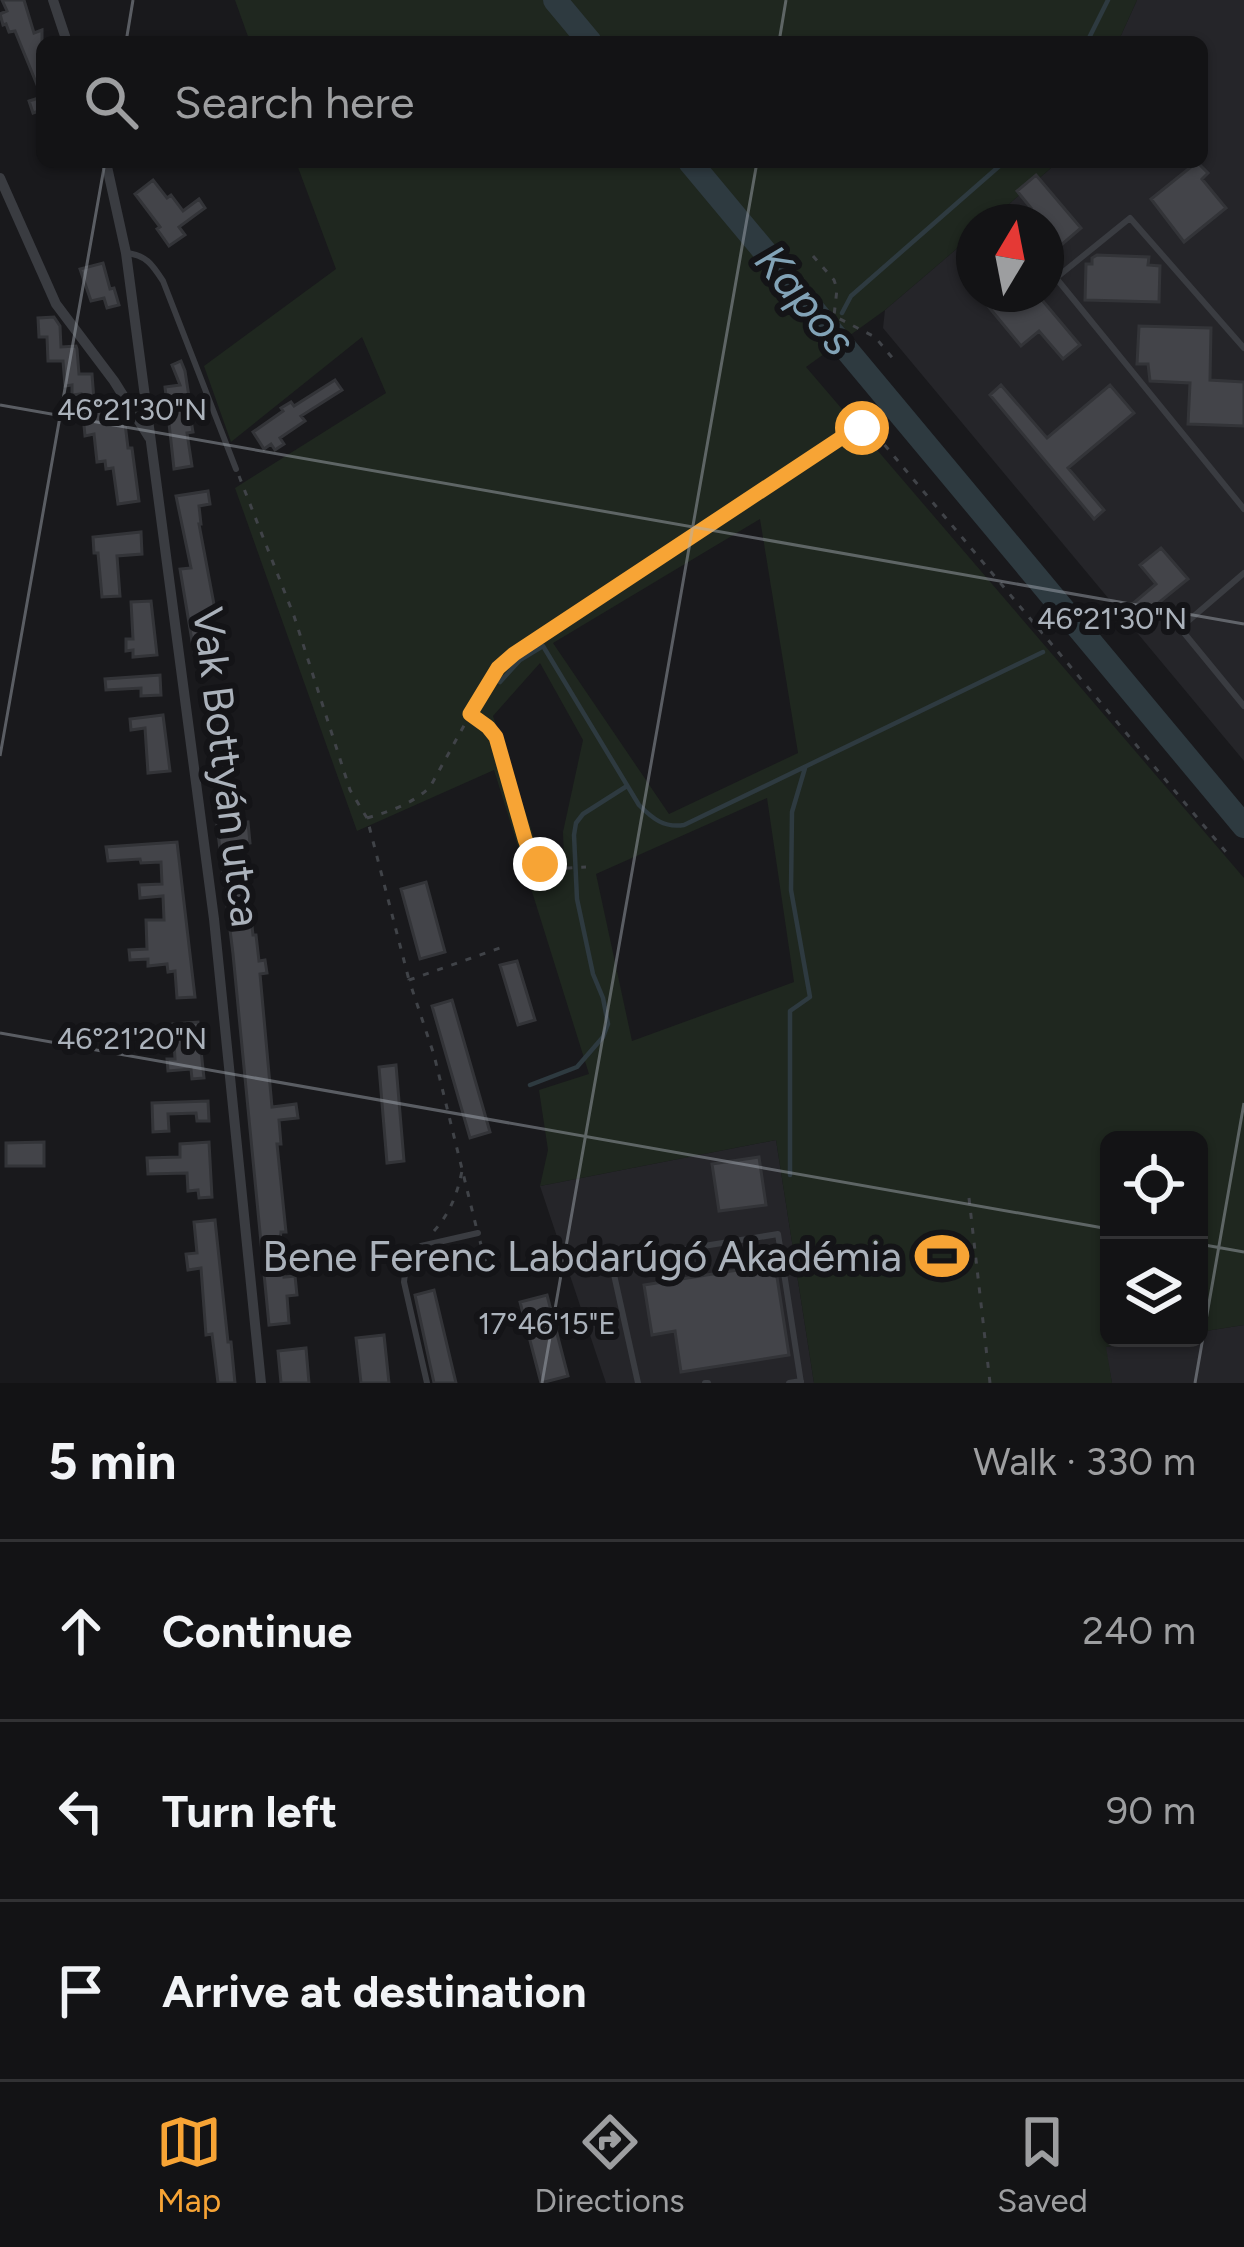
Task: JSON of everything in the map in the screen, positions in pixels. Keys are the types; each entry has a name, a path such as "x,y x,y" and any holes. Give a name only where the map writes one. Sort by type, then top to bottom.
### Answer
{"street":[{"path":"53,0 65,36"},
{"name":"Vak Bottyán utca","path":"107,168 126,253 214,919 261,1383"},
{"path":"0,178 56,304 151,440"}],"lane":[{"path":"1244,348 1130,218 1056,278 1244,509"},
{"path":"126,253 152,263 163,281 236,469"},
{"path":"1244,573 1180,628 1244,706"},
{"path":"427,1383 404,1282 407,1256 421,1246 478,1233"},
{"path":"638,1383 611,1261 778,1234 801,1382 789,1383"}],"path":[{"path":"813,256 834,280 834,316 874,337 895,361"},
{"path":"368,818 417,799 430,787 498,668 514,654 862,428 872,430 1232,858"},
{"path":"236,469 294,616 350,790 368,818 486,1263"},
{"path":"470,714 496,737 531,855 552,868 586,867"},
{"path":"409,980 500,948"},
{"path":"421,1246 448,1215 463,1168"},
{"path":"969,1198 990,1383"}],"shaded area":[{"path":"235,0 1137,0 1121,36 248,36"},
{"path":"1137,0 1244,0 1244,761 883,328 885,310 956,249 956,312 1064,312 1064,204 1009,204 1051,168 1208,168 1208,36 1121,36"},
{"path":"298,168 1051,168 1009,204 956,204 956,249 885,310 806,367 1244,878 1244,1325 1208,1331 1208,1131 1100,1131 1100,1347 1106,1347 1112,1383 814,1383 776,1140 540,1186 548,1150 539,1090 589,1074 494,770 357,831 235,488 386,393 362,337 231,442 204,366 336,269","holes":["760,519 798,753 669,814 553,643","540,663 583,740 563,832 564,861 541,858 493,716","767,798 794,982 632,1041 596,874"]},
{"path":"776,1140 814,1383 606,1383 540,1186"},
{"path":"1244,1325 1244,1383 1112,1383 1105,1347 1208,1347 1208,1331"}],"building":[{"path":"2,0 24,0 34,33 42,30 42,36 36,36 36,82 15,31 3,25 0,14 7,11"},
{"path":"1190,168 1203,168 1208,173 1202,179 1226,208 1184,242 1151,199"},
{"path":"1036,175 1061,204 1028,204 1017,191"},
{"path":"153,180 183,211 199,199 205,208 179,227 185,235 169,246 135,194"},
{"path":"1064,208 1081,228 1064,243"},
{"path":"1097,255 1149,257 1148,265 1160,266 1159,302 1085,300 1086,264 1092,264"},
{"path":"103,263 119,305 107,308 104,298 91,301 80,269"},
{"path":"993,312 1052,312 1080,345 1063,359 1039,331 1021,346"},
{"path":"54,317 60,326 61,347 76,346 79,374 92,374 94,400 105,399 107,425 125,423 139,501 118,504 113,468 106,469 105,461 97,462 94,434 85,436 81,394 72,395 72,385 65,386 63,361 48,361 47,337 39,337 38,318"},
{"path":"1139,326 1211,328 1210,380 1244,382 1244,426 1188,424 1190,383 1150,381 1148,364 1137,364"},
{"path":"181,361 190,403 193,432 187,433 192,466 174,469 165,387 180,385 172,365"},
{"path":"335,380 342,390 301,416 305,421 280,438 284,444 275,450 271,444 264,449 253,432 281,408 291,402 294,406"},
{"path":"1001,385 1047,438 1110,385 1134,413 1068,468 1104,510 1094,519 990,395"},
{"path":"208,491 210,504 199,506 199,524 216,615 205,617 215,652 194,653 180,569 191,568 176,496"},
{"path":"141,532 142,554 117,556 120,596 102,597 93,537"},
{"path":"1161,548 1188,579 1140,618 1130,606 1156,584 1140,565"},
{"path":"151,601 157,655 133,657 133,650 126,651 126,639 133,639 131,602"},
{"path":"160,675 161,695 141,696 141,688 106,690 105,679"},
{"path":"163,715 170,771 148,773 145,728 131,730 130,719"},
{"path":"248,822 250,843 239,848 244,897 249,896 259,961 265,960 267,973 260,974 272,1107 296,1104 298,1118 279,1120 281,1144 277,1144 286,1232 281,1232 280,1239 284,1277 295,1276 297,1295 287,1296 289,1323 269,1325 217,825"},
{"path":"177,842 195,997 177,998 175,971 168,972 167,964 148,966 148,959 130,960 129,950 147,949 146,920 164,920 163,896 140,898 139,885 162,884 161,862 108,861 106,847"},
{"path":"426,882 445,952 420,959 401,889"},
{"path":"517,961 535,1020 518,1025 500,965"},
{"path":"452,1000 490,1132 470,1138 432,1006"},
{"path":"198,1022 204,1078 192,1079 191,1069 168,1071 167,1059 175,1059 173,1024"},
{"path":"396,1065 404,1161 387,1163 379,1067"},
{"path":"208,1101 209,1121 197,1121 196,1113 168,1114 169,1131 153,1132 152,1103"},
{"path":"44,1142 44,1166 6,1166 6,1143"},
{"path":"209,1142 212,1197 199,1198 198,1190 188,1191 187,1173 148,1174 147,1158 180,1157 180,1144"},
{"path":"759,1157 766,1205 719,1211 712,1164"},
{"path":"215,1220 235,1383 218,1383 212,1334 206,1335 201,1268 188,1270 186,1254 197,1253 194,1222"},
{"path":"775,1264 789,1355 681,1372 675,1331 652,1335 644,1285"},
{"path":"434,1290 456,1383 434,1383 415,1295"},
{"path":"547,1295 568,1376 541,1383 520,1302"},
{"path":"384,1335 389,1383 361,1383 356,1338"},
{"path":"306,1348 309,1383 281,1383 278,1351"}],"waterway":[{"name":"Kapos","path":"555,0 585,36"},
{"path":"1090,36 1108,0"},
{"name":"Kapos","path":"695,168 1244,826"},
{"path":"842,313 851,296 997,168"},
{"path":"830,330 836,324"},
{"name":"Kapos","path":"1076,639 1086,633"},
{"path":"500,682 520,660 543,646 639,805 659,821 677,826 1043,652"},
{"path":"790,1175 790,1011 810,997 791,890 792,812 805,768"},
{"path":"530,1085 577,1067 608,1024 577,899 574,835 583,814 627,786"}],"place":[{"name":"Bene Ferenc Labdarúgó Akadémia","path":"942,1256"}],"route":[{"path":"540,864 525,839 496,737 470,714 498,668 862,428"}]}
